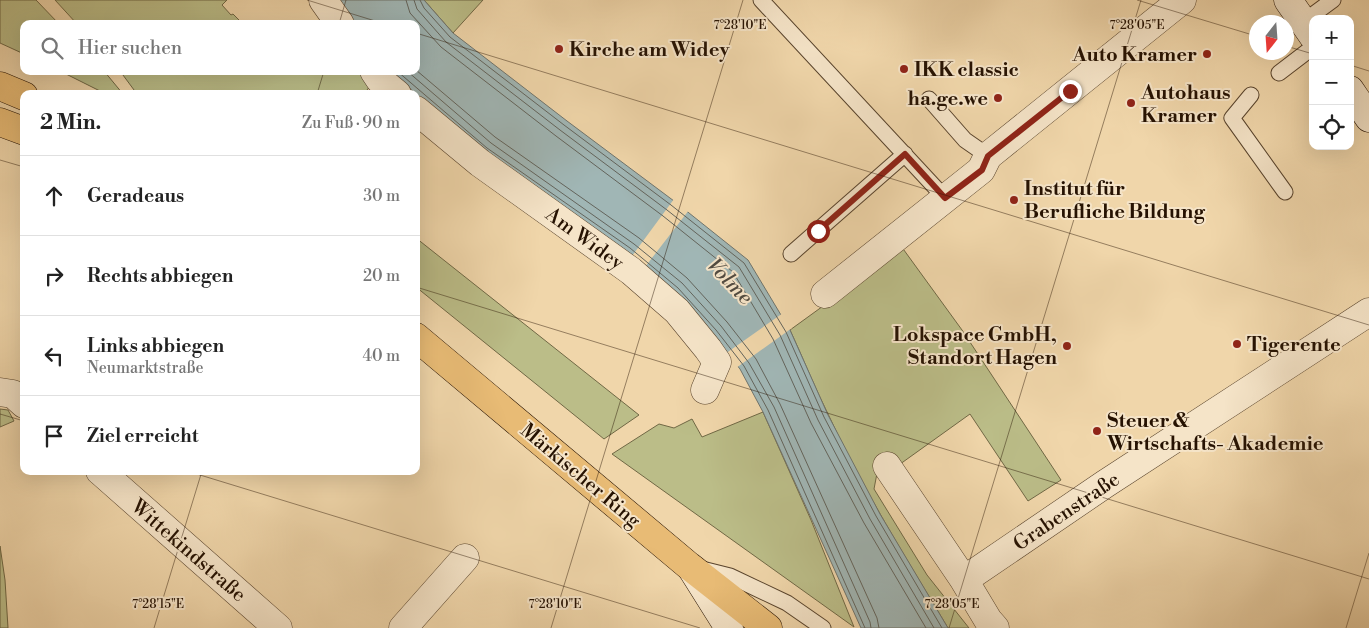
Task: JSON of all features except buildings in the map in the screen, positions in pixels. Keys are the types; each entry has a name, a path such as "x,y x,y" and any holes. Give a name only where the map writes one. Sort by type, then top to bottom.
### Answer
{"main road":[{"path":"0,86 20,94"},
{"path":"0,122 20,130"},
{"name":"Märkischer Ring","path":"420,340 690,566"},
{"path":"690,566 768,628"}],"street":[{"path":"323,0 337,20"},
{"path":"825,294 982,170 988,156 1182,0"},
{"path":"1288,0 1309,33"},
{"path":"377,75 392,90"},
{"path":"1354,96 1369,118"},
{"name":"Am Widey","path":"420,113 480,163 631,271 676,311 717,362 705,390"},
{"name":"Grabenstraße","path":"964,580 1097,489 1369,312"},
{"path":"0,392 13,394 20,400"},
{"path":"887,466 964,580 988,620 996,628"},
{"name":"Wittekindstraße","path":"105,475 278,628"},
{"path":"403,628 466,558"},
{"name":"Märkischer Ring","path":"690,566 729,628"}],"lane":[{"path":"761,0 945,198"},
{"path":"1323,15 1333,0"},
{"path":"1279,73 1309,36"},
{"path":"1251,95 1232,118 1285,192"},
{"path":"929,99 965,140 988,156"},
{"path":"790,254 905,154"},
{"path":"690,566 730,576 787,603 823,628"}],"green space":[{"path":"0,0 36,0 55,20 20,20 20,52 0,43"},
{"path":"55,0 227,0 222,5 231,15 233,14 239,20 73,20"},
{"path":"424,0 483,0 453,33"},
{"path":"68,75 107,75 120,90 98,90"},
{"path":"123,75 362,75 370,86 367,90 134,90"},
{"path":"420,241 639,415 604,439 420,290"},
{"path":"901,246 962,330 1061,480 1028,501 970,414 896,467 878,468 874,489 927,575 969,628 948,628 916,575 841,442 790,330"},
{"path":"0,409 8,410 14,421 0,427"},
{"path":"763,412 811,520 854,627 612,454 659,424 674,428 692,419 702,437"},
{"path":"0,546 5,580 8,628 0,628"}],"water":[{"name":"Volme","path":"339,0 424,0 453,33 674,201 748,260 790,330 828,415 880,514 948,628 861,628 763,412 740,369 712,334 484,152 420,97 420,90 412,90 395,75 420,75 420,20 352,20"}],"pier":[{"path":"674,199 689,210 645,267 632,256"},
{"path":"783,313 792,328 736,368 725,354"}],"place":[{"name":"Kirche am Widey","path":"559,49"},
{"name":"Auto Kramer","path":"1207,54"},
{"name":"IKK classic","path":"904,69"},
{"name":"ha.ge.we","path":"998,98"},
{"name":"Autohaus Kramer","path":"1131,103"},
{"name":"Institut für Berufliche Bildung","path":"1014,200"},
{"name":"Tigerente","path":"1237,344"},
{"name":"Lokspace GmbH, Standort Hagen","path":"1067,346"},
{"name":"Steuer & Wirtschafts- Akademie","path":"1097,431"}],"route":[{"path":"818,231 905,154 945,198 982,170 988,156 1070,91"}]}
